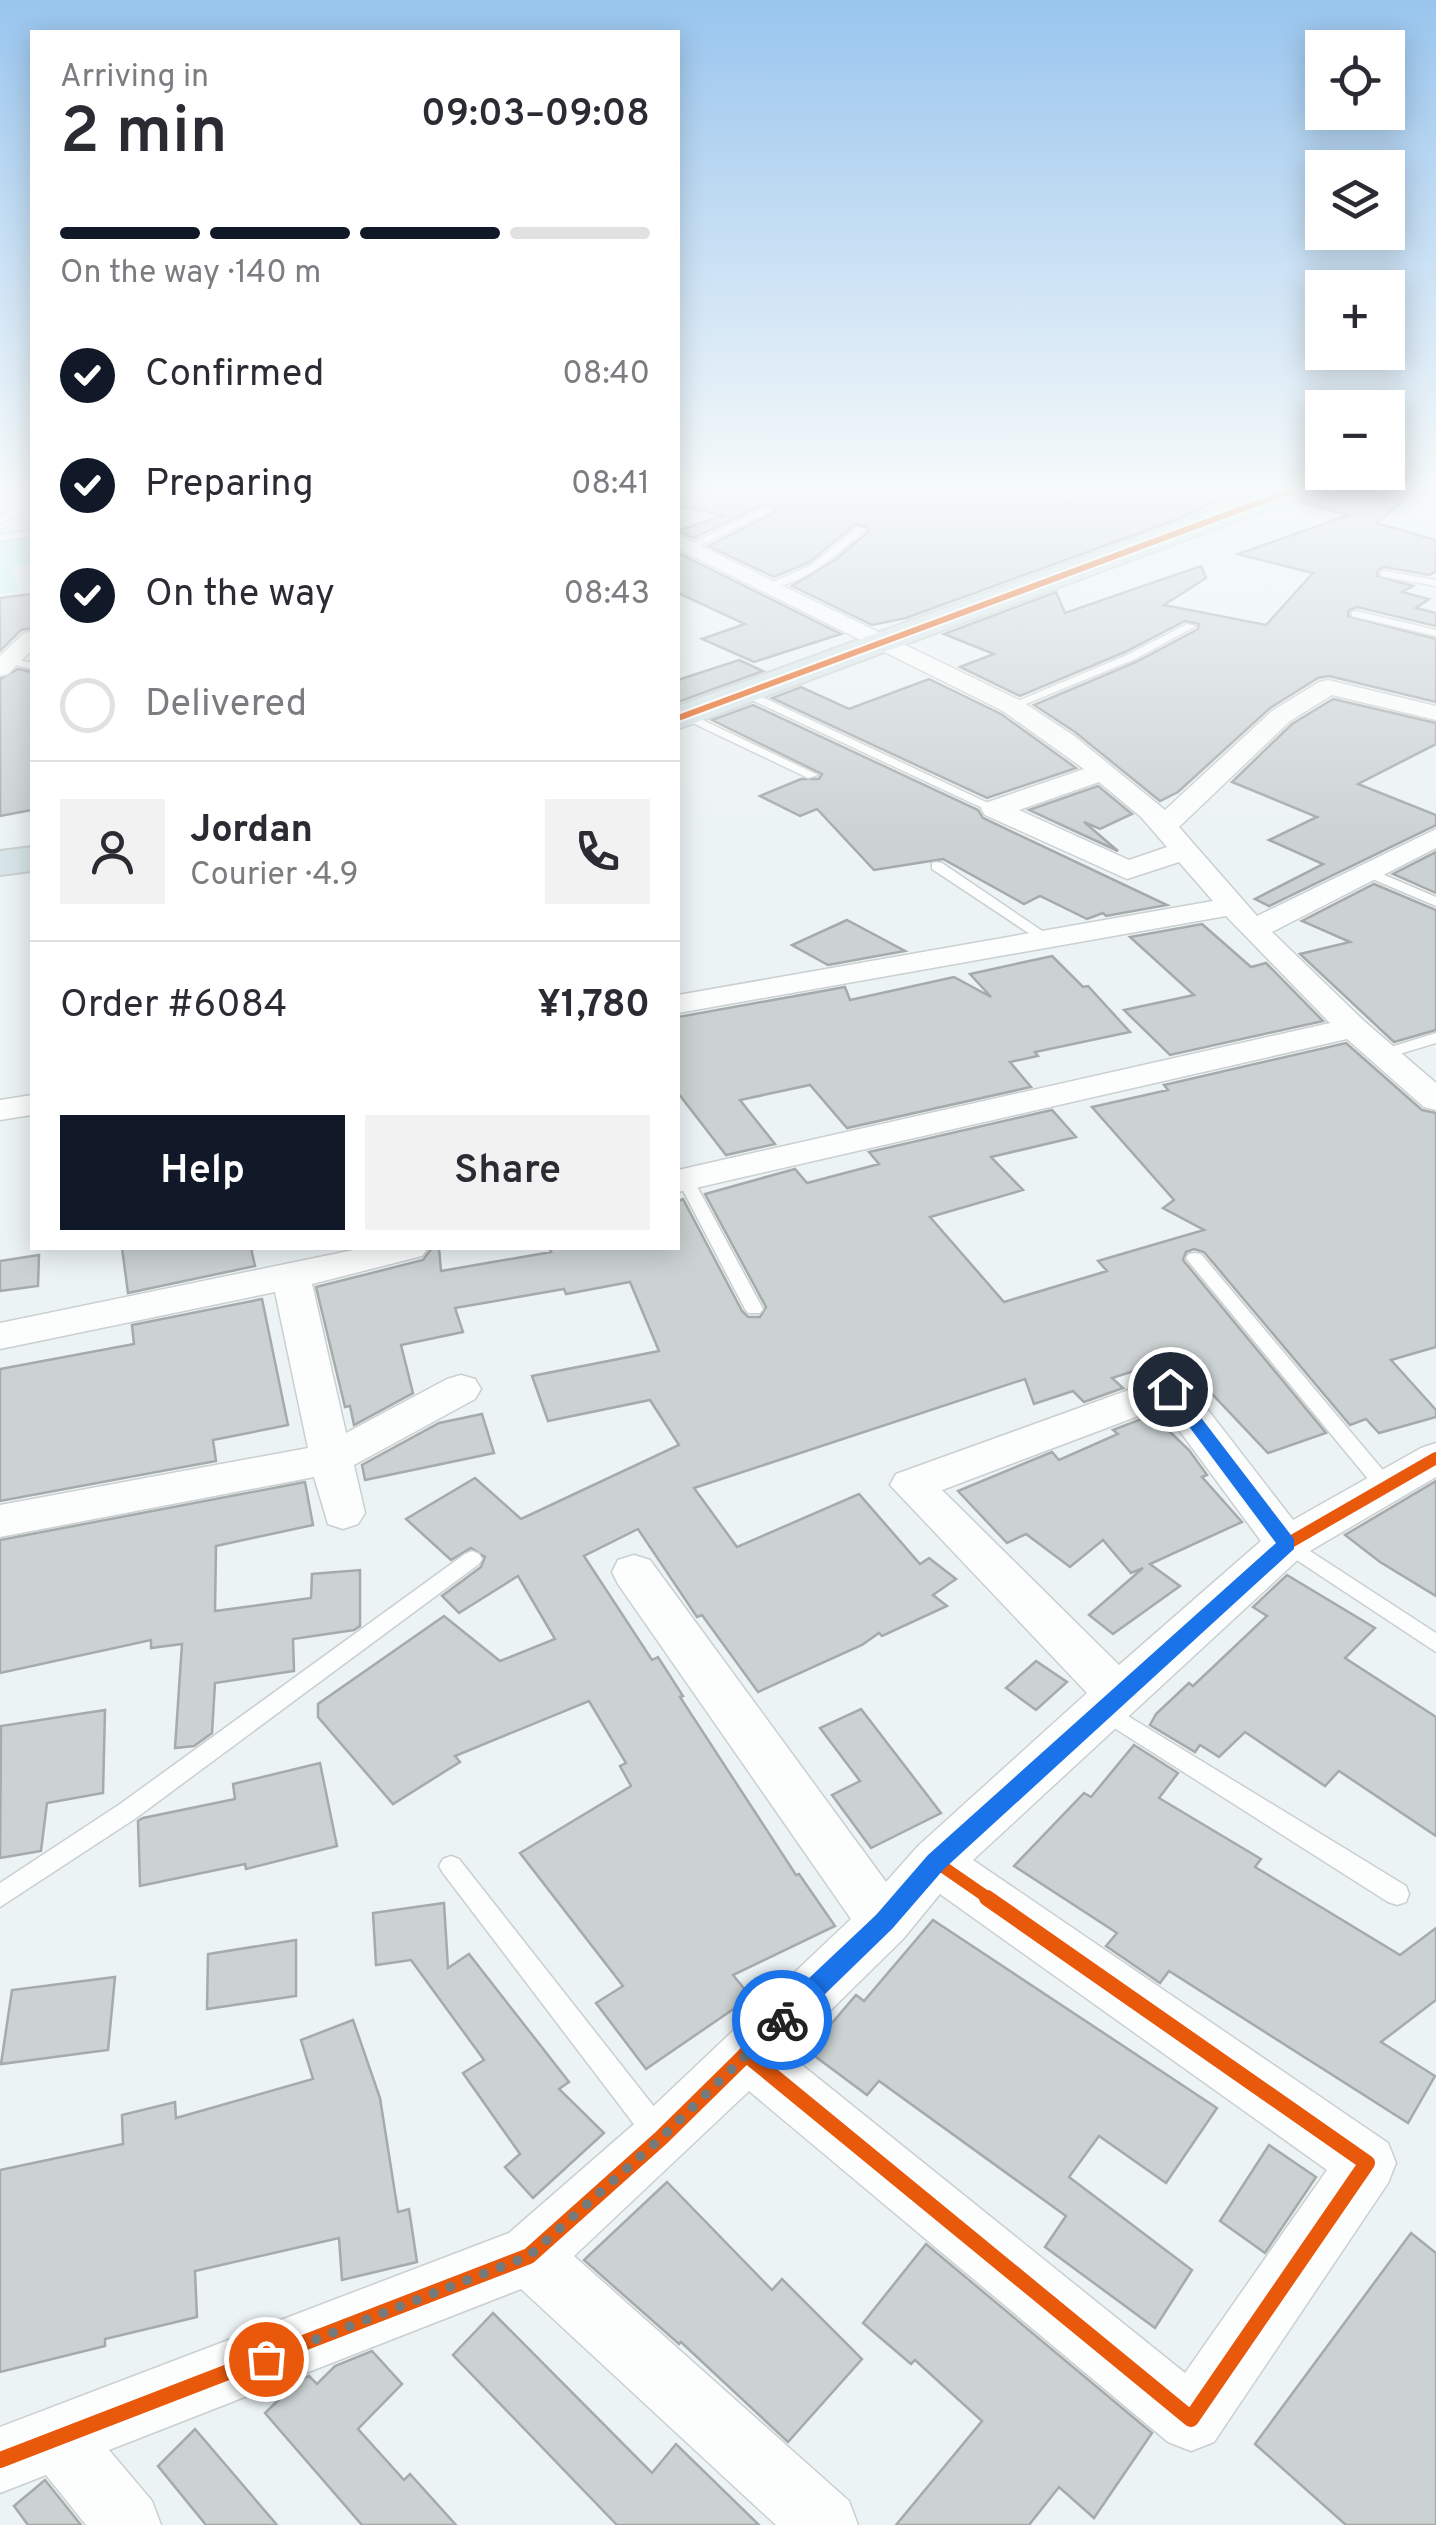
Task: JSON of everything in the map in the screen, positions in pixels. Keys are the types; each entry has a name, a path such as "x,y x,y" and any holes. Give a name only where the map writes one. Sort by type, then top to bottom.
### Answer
{"main road":[{"path":"681,717 976,608"},
{"path":"0,863 30,858"}],"street":[{"path":"809,608 1012,706 1064,740 1164,826 1254,930 1353,1028 1436,1100"},
{"path":"14,665 30,641"},
{"path":"1164,826 1281,716 1328,687 1436,713"},
{"path":"995,808 1102,772"},
{"path":"995,808 1127,870 1186,850"},
{"path":"1254,930 1432,844"},
{"path":"680,1004 1234,906"},
{"path":"682,1180 1353,1028"},
{"path":"0,1110 30,1105"},
{"path":"0,1336 291,1278 368,1252"},
{"path":"291,1278 342,1513"},
{"path":"0,1520 331,1458 462,1388"},
{"path":"1111,1702 911,1485 1170,1389 1287,1544"},
{"path":"30,2450 529,2256 661,2138 884,1922 936,1862 1287,1544 1436,1458"},
{"path":"634,1572 884,1922"},
{"path":"746,2054 1191,2419 1366,2163 936,1862"},
{"path":"529,2256 825,2525"},
{"path":"30,2450 128,2525"}],"lane":[{"path":"1356,614 1436,633"},
{"path":"1012,706 1131,657 1191,626"},
{"path":"745,693 995,808"},
{"path":"681,717 812,775"},
{"path":"937,866 1050,941"},
{"path":"1368,872 1436,902"},
{"path":"1383,1054 1436,1038"},
{"path":"682,1180 754,1310"},
{"path":"1195,1258 1385,1486"},
{"path":"1287,1544 1436,1644"},
{"path":"0,1896 128,1810 472,1559"},
{"path":"1111,1702 1397,1894"},
{"path":"451,1866 661,2138"}],"building":[{"path":"0,608 30,608 30,628 21,630 0,651"},
{"path":"710,608 788,608 841,634 754,662 702,639 745,624"},
{"path":"837,608 934,608 906,618 872,625"},
{"path":"1014,608 1063,608 1065,613 1080,608 1178,608 1266,625 1282,608 1355,608 1349,610 1348,616 1436,639 1436,702 1329,676 1318,678 1270,708 1178,792 1160,801 1075,732 1034,705 1136,662 1198,629 1199,624 1185,621 1125,652 1020,696 960,667 994,654 944,634"},
{"path":"1360,608 1416,608 1436,613 1436,626"},
{"path":"739,660 763,671 680,701 680,679"},
{"path":"18,669 30,672 30,810 0,816 0,679"},
{"path":"929,679 1001,714 1076,768 987,798 772,698 801,687 849,709"},
{"path":"1333,699 1436,723 1436,744 1358,784 1436,815 1436,825 1269,906 1255,899 1323,864 1269,840 1317,817 1232,782 1292,724"},
{"path":"753,705 978,810 983,818 1167,905 1106,916 1103,913 1087,919 1040,896 1024,904 943,859 874,870 817,809 800,816 760,796 801,779 819,779 822,774 712,720"},
{"path":"1098,786 1132,814 1100,829 1084,822 1118,851 1029,810"},
{"path":"1436,852 1436,893 1393,874"},
{"path":"1374,884 1436,910 1436,1030 1394,1042 1300,954 1350,942 1302,921"},
{"path":"847,920 905,951 828,965 792,945"},
{"path":"1202,924 1251,967 1266,963 1323,1021 1170,1055 1124,1010 1194,995 1130,937"},
{"path":"1052,956 1083,987 1088,986 1130,1032 1035,1052 1038,1056 1010,1062 1031,1087 847,1128 810,1085 740,1100 775,1144 726,1155 680,1096 680,1017 845,987 850,1000 954,977 991,997 970,974"},
{"path":"1346,1043 1422,1110 1436,1113 1436,1347 1391,1360 1436,1410 1436,1417 1379,1433 1366,1419 1350,1425 1204,1252 1194,1249 1186,1252 1183,1260 1326,1433 1268,1453 1177,1357 1112,1378 1123,1388 1084,1402 1073,1391 1034,1404 1025,1379 694,1488 737,1547 859,1494 920,1564 929,1558 956,1579 933,1595 947,1606 882,1636 879,1633 862,1645 758,1692 702,1615 697,1617 638,1529 584,1556 652,1660 658,1657 796,1875 835,1926 733,1975 751,1997 646,2069 596,2003 623,1986 520,1853 631,1786 620,1766 626,1763 589,1701 455,1756 460,1762 393,1804 318,1717 318,1704 444,1616 500,1661 555,1639 518,1576 459,1613 442,1596 481,1567 485,1557 471,1548 451,1560 406,1519 475,1478 521,1519 679,1445 650,1400 548,1421 532,1376 659,1351 630,1282 455,1308 463,1332 401,1345 413,1393 354,1425 350,1406 345,1407 316,1287 423,1260 430,1250 439,1250 441,1271 550,1250 680,1250 683,1199 742,1311 748,1317 760,1317 766,1307 705,1194 795,1169 807,1183 879,1164 869,1152 1052,1110 1076,1137 991,1157 1023,1190 930,1217 1004,1302 1107,1271 1098,1261 1204,1230 1163,1208 1174,1200 1092,1107 1168,1090 1164,1085"},
{"path":"122,1250 251,1250 255,1266 128,1293"},
{"path":"39,1255 38,1286 0,1291 0,1261"},
{"path":"262,1299 288,1425 213,1440 216,1461 0,1501 0,1369 134,1344 132,1325"},
{"path":"482,1414 494,1453 365,1480 362,1465 439,1423"},
{"path":"1152,1415 1189,1450 1207,1475 1202,1477 1242,1522 1150,1564 1180,1586 1113,1634 1089,1615 1143,1568 1131,1573 1103,1540 1070,1567 1026,1534 1007,1543 958,1491 1052,1452 1059,1460 1118,1434 1113,1430"},
{"path":"1436,1481 1436,1596 1345,1535"},
{"path":"305,1482 313,1525 216,1546 215,1611 311,1598 312,1574 360,1570 360,1626 293,1639 294,1671 215,1683 212,1733 194,1746 175,1748 182,1644 151,1648 151,1640 0,1673 0,1540"},
{"path":"1287,1575 1375,1628 1345,1658 1436,1717 1436,1836 1339,1771 1325,1786 1245,1732 1219,1757 1200,1745 1195,1752 1150,1725 1156,1714 1189,1683 1193,1686 1267,1616 1253,1607"},
{"path":"1036,1661 1067,1682 1036,1710 1006,1688"},
{"path":"861,1709 941,1813 871,1848 832,1795 860,1781 820,1728"},
{"path":"105,1710 103,1793 47,1803 41,1851 0,1858 1,1726"},
{"path":"1134,1745 1178,1773 1159,1798 1261,1859 1255,1867 1400,1955 1436,1928 1436,2000 1381,2042 1435,2076 1408,2123 1169,1971 1160,1983 1106,1946 1117,1933 1014,1866 1084,1793 1091,1797"},
{"path":"320,1763 337,1846 246,1869 245,1864 140,1886 138,1821 235,1799 233,1784"},
{"path":"444,1903 448,1968 469,1954 569,2082 559,2089 604,2133 533,2198 505,2167 520,2154 463,2073 484,2060 411,1960 376,1965 373,1913"},
{"path":"933,1920 1217,2108 1166,2183 1099,2136 1069,2177 1192,2270 1155,2328 1045,2247 1066,2216 879,2081 867,2095 808,2051 856,1995 864,2001"},
{"path":"296,1940 296,1996 207,2009 208,1954"},
{"path":"115,1977 108,2050 1,2064 12,1990"},
{"path":"353,2020 380,2098 398,2212 409,2209 417,2262 342,2280 339,2238 195,2271 197,2317 105,2339 105,2346 0,2372 0,2170 123,2144 122,2115 175,2102 176,2118 313,2079 301,2040"},
{"path":"1269,2145 1316,2177 1265,2253 1220,2221"},
{"path":"667,2182 772,2290 782,2279 862,2359 788,2442 681,2342 584,2260"},
{"path":"1411,2233 1436,2253 1436,2525 1346,2525 1255,2444"},
{"path":"926,2244 1152,2433 1094,2518 1059,2487 1029,2525 896,2525 982,2421 915,2360 911,2364 863,2323"},
{"path":"493,2313 652,2473 676,2444 759,2525 617,2525 453,2355"},
{"path":"372,2351 402,2384 358,2429 404,2480 410,2474 456,2525 362,2525 265,2413 299,2380 309,2376 317,2384 335,2366"},
{"path":"195,2429 277,2525 206,2525 158,2466"},
{"path":"45,2480 81,2525 28,2525 14,2506"}],"cycle path":[{"path":"680,717 975,608"},
{"path":"0,2460 529,2256 661,2138 884,1922 936,1862 1181,1636 1287,1544 1436,1458"},
{"path":"746,2054 1191,2419 1367,2163 936,1862"}],"way so far":[{"path":"266,2359 529,2256 661,2138 782,2020"}],"route":[{"path":"782,2020 884,1922 936,1862 1287,1544 1170,1389"}]}
